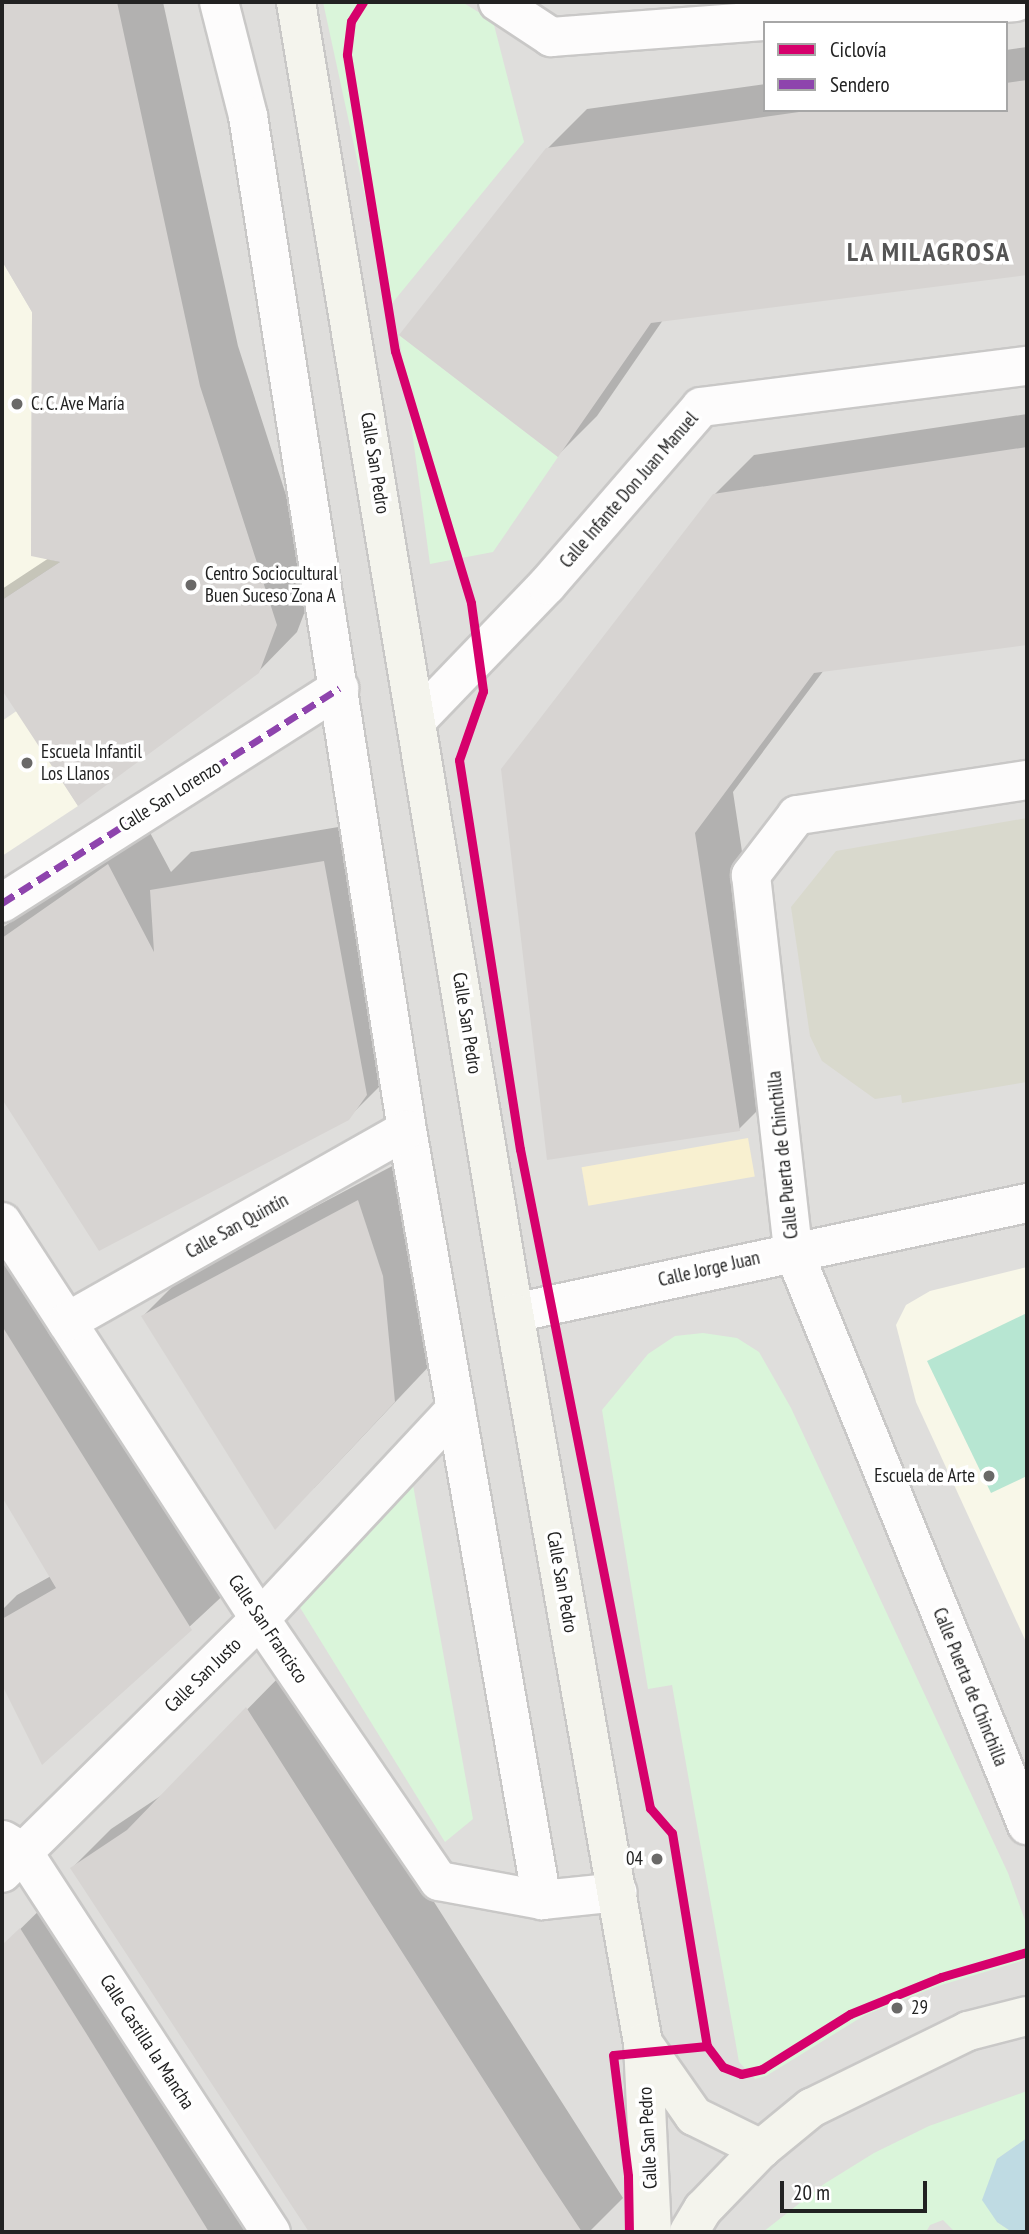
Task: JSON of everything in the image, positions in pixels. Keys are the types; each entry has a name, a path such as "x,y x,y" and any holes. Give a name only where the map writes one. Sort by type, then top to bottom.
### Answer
{"main road":[{"name":"Calle San Pedro","path":"296,2 514,1313 643,2043 652,2232"},
{"path":"689,2232 703,2210 761,2149 811,2108 968,2031 1027,2016"},
{"name":"Calle San Pedro","path":"643,2043 694,2116 761,2149"}],"street":[{"path":"219,2 248,116 407,1130 542,1900"},
{"path":"498,2 551,37 763,21"},
{"path":"764,21 1016,2"},
{"name":"Calle Infante Don Juan Manuel","path":"417,720 547,585 702,407 1027,366"},
{"name":"Calle San Lorenzo","path":"2,903 339,688"},
{"name":"Calle Puerta de Chinchilla","path":"1027,780 797,815 751,875 793,1250 1027,1825"},
{"name":"Calle San Quintín","path":"67,1322 407,1130"},
{"name":"Calle Jorge Juan","path":"514,1313 793,1250 1027,1203"},
{"name":"Calle San Francisco","path":"2,1222 260,1619 439,1881 542,1900 618,1892"},
{"name":"Calle San Justo","path":"9,1855 260,1619 456,1409"},
{"name":"Calle Castilla la Mancha","path":"9,1855 271,2232"}],"shaded area":[{"path":"2,2 1027,2 1027,2232 2,2232"},
{"name":"C. C. Ave María","path":"2,261 32,312 31,555 60,562 2,600"},
{"name":"Escuela Infantil Los Llanos","path":"18,710 78,806 2,856 2,721"},
{"path":"1027,818 1027,1082 902,1103 901,1095 875,1099 822,1061 810,1036 791,907 836,851"},
{"name":"Escuela de Arte","path":"1027,1267 1027,1644 916,1402 896,1325 906,1305 930,1291"}],"sand":[{"path":"748,1138 755,1176 588,1206 582,1167"}],"green space":[{"path":"323,2 462,2 493,21 524,142 389,307"},
{"path":"399,335 558,457 493,552 430,564"},
{"path":"1027,1313 1027,1476 991,1493 927,1361"},
{"path":"703,1333 737,1338 759,1352 791,1408 1008,1873 1027,1926 1027,1955 1021,1961 938,1986 865,2015 766,2076 755,2079 739,2062 672,1685 648,1689 602,1410 648,1354 675,1336"},
{"path":"411,1474 473,1819 445,1842 296,1601"},
{"path":"1027,2091 1027,2138 997,2159 997,2222 1012,2232 955,2232 943,2220 930,2225 926,2232 763,2232 824,2184 874,2153 929,2126"}],"water":[{"path":"1027,2138 1027,2232 1012,2232 997,2222 982,2200 997,2159"}],"building":[{"path":"2,2 117,2 200,386 277,625 259,673 78,806 2,690 2,600 60,562 31,556 32,312 2,261"},
{"path":"1027,80 1027,275 651,323 558,457 399,335 546,148 799,112 1008,112 1008,83"},
{"path":"1027,447 1027,645 814,673 695,833 740,1131 547,1160 501,769 713,494"},
{"path":"324,861 367,1095 349,1120 99,1251 2,1099 2,938 108,864 154,952 150,890"},
{"path":"358,1200 383,1276 395,1402 275,1530 141,1316"},
{"path":"2,1326 192,1630 42,1765 2,1685 2,1619 56,1588 2,1497"},
{"path":"246,1707 582,2232 309,2232 70,1868 127,1830"},
{"path":"20,1928 209,2232 2,2232 2,1945"}],"marked path":[{"path":"2,903 339,688"}],"cycle path":[{"path":"363,2 351,21 347,55 395,351 471,603 483,691 459,760 520,1149 650,1808 672,1833 707,2046 613,2055 628,2176 629,2232"},
{"path":"707,2046 723,2067 741,2074 762,2069 850,2014 941,1977 1027,1952"}],"place":[{"name":"C. C. Ave María","path":"17,404"},
{"name":"Centro Sociocultural Buen Suceso Zona A","path":"191,585"},
{"name":"Escuela Infantil Los Llanos","path":"27,763"},
{"name":"Escuela de Arte","path":"989,1476"},
{"name":"04","path":"657,1859"},
{"name":"29","path":"897,2008"}],"district":[{"name":"LA MILAGROSA","path":"929,252"}]}
